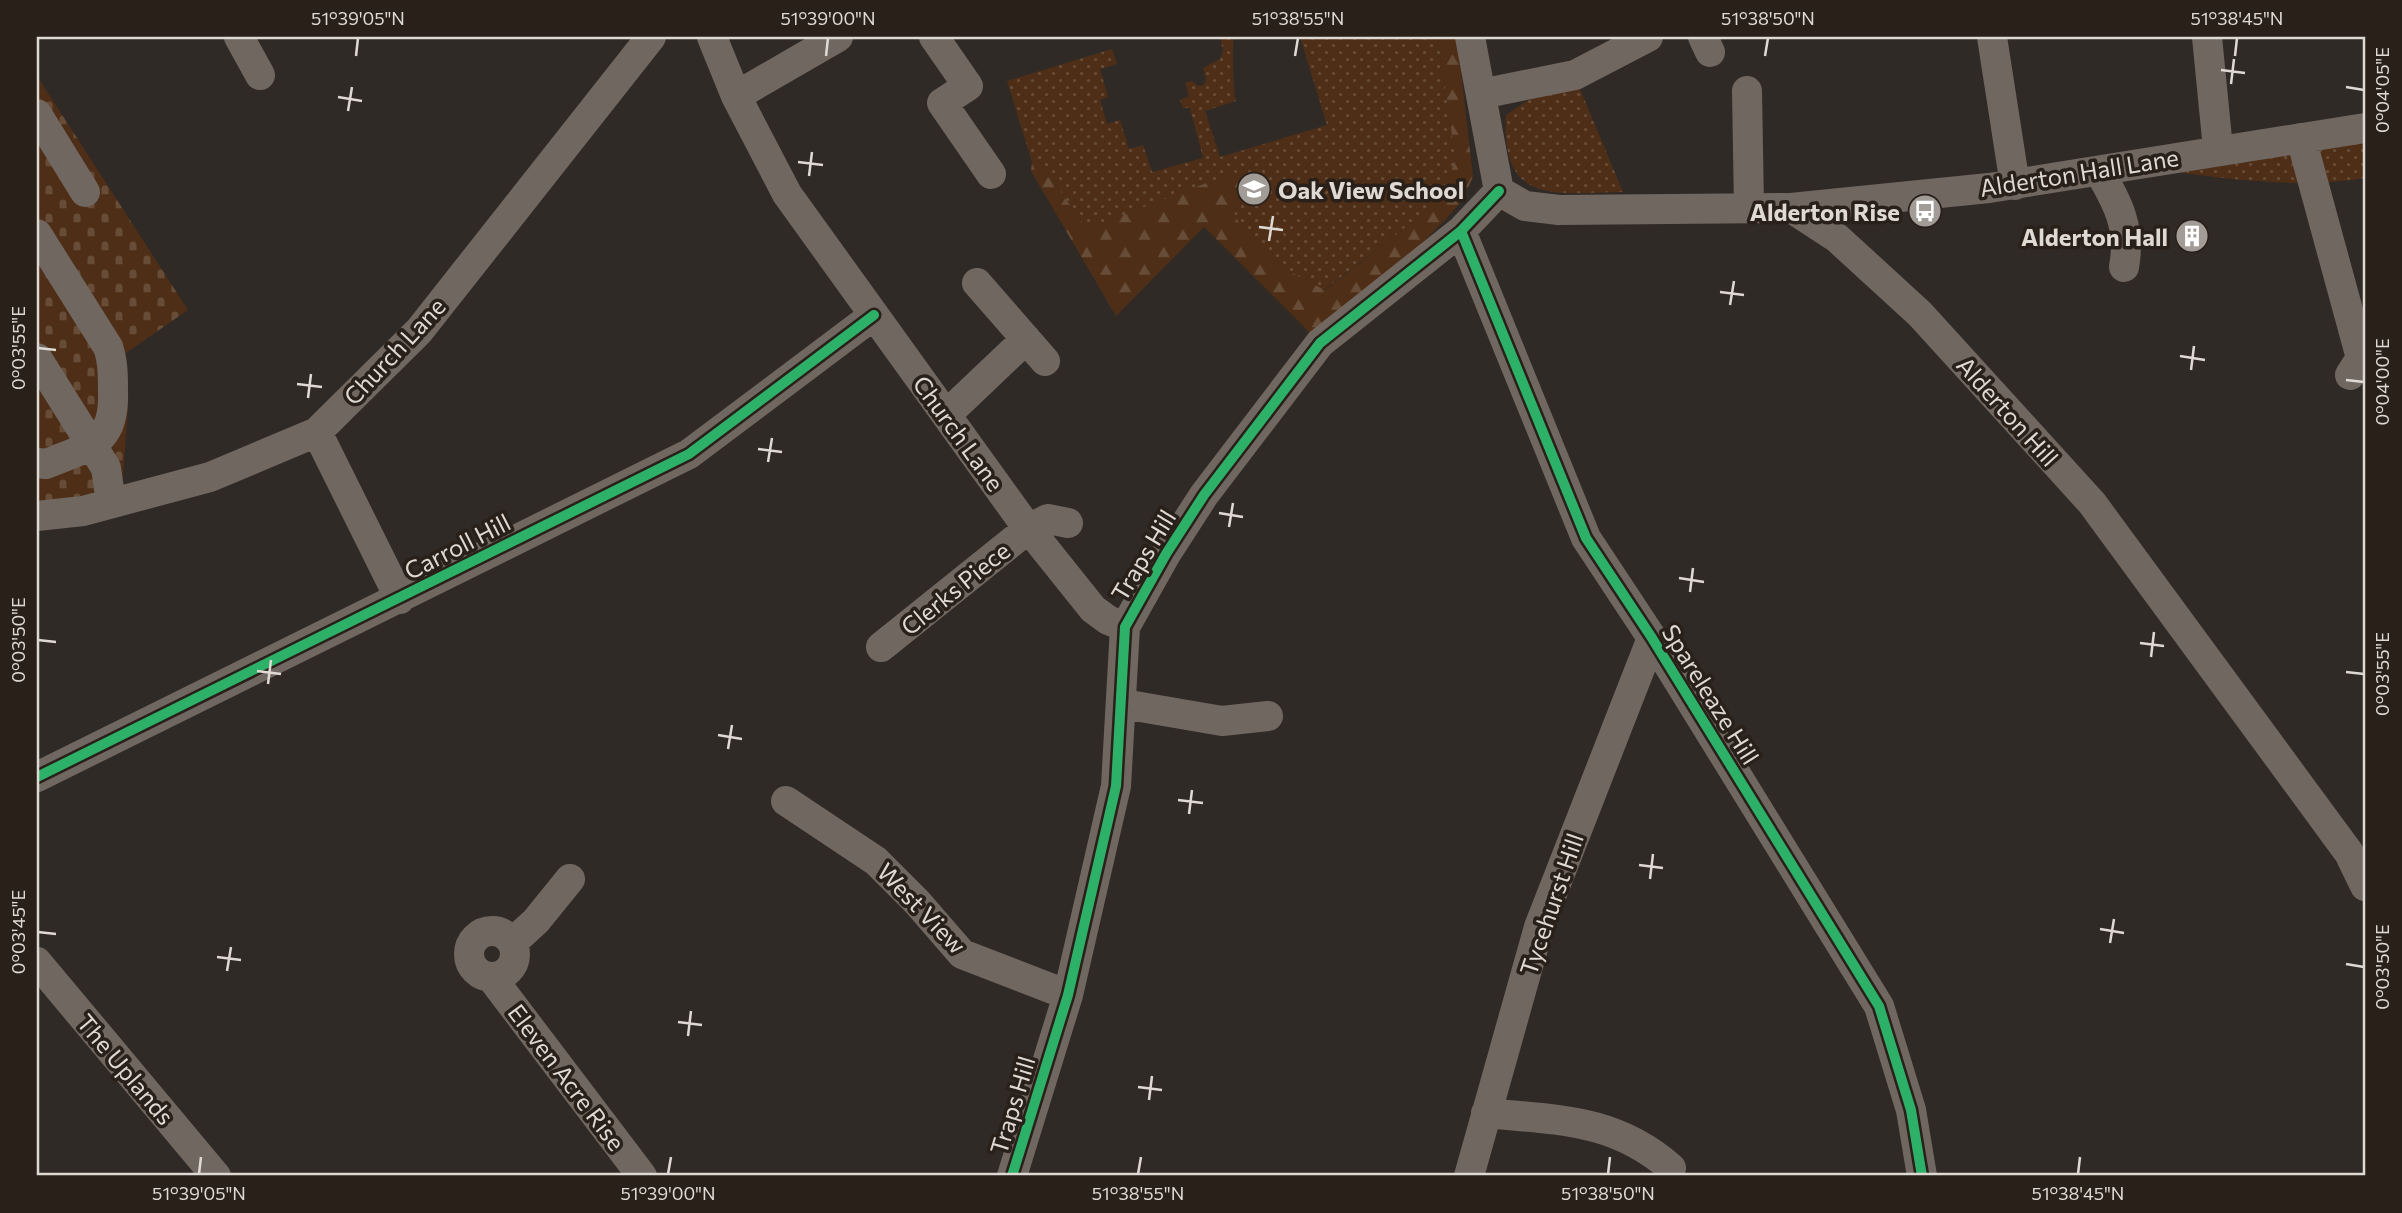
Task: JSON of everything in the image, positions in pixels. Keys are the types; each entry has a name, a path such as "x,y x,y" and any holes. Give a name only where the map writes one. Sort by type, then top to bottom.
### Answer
{"street":[{"path":"239,37 260,75"},
{"name":"Church Lane","path":"37,516 83,511 210,477 317,432 419,331 651,37"},
{"name":"Church Lane","path":"712,37 736,96 787,194 1028,529 1093,609 1108,620 1125,627"},
{"path":"736,96 838,37"},
{"path":"934,37 968,86 942,103 991,174"},
{"path":"1470,37 1499,191 1525,206 1559,210 1791,208"},
{"path":"1480,94 1575,75 1648,37"},
{"path":"1992,37 2015,185"},
{"path":"2207,37 2218,149"},
{"path":"1747,91 1749,208"},
{"path":"37,114 85,192"},
{"name":"Alderton Hall Lane","path":"1791,208 2015,185 2218,149 2365,128"},
{"path":"2301,138 2361,358 2350,374"},
{"path":"2099,170 2125,221 2127,249 2124,267"},
{"name":"Traps Hill","path":"1012,1176 1068,995 1116,786 1123,704 1125,627 1166,554 1204,495 1320,343 1461,231 1499,191"},
{"name":"Alderton Hill","path":"1791,208 1838,238 1920,314 2092,503 2349,853 2365,886"},
{"name":"Spareleaze Hill","path":"1461,231 1586,538 1652,638 1879,1006 1911,1110 1922,1176"},
{"path":"37,234 89,314 111,358 113,413 106,433 93,444 47,464 37,461"},
{"path":"946,415 1036,350 977,283"},
{"name":"Carroll Hill","path":"37,777 689,454 874,315"},
{"path":"37,358 106,468 111,503"},
{"path":"317,432 400,599"},
{"path":"1028,529 1048,519 1068,523"},
{"name":"Clerks Piece","path":"881,647 1028,529"},
{"name":"Tycehurst Hill","path":"1469,1176 1539,927 1652,638"},
{"path":"1123,704 1222,721 1268,716"},
{"name":"West View","path":"786,802 876,860 918,902 962,954 1005,973 1068,995"},
{"name":"Eleven Acre Rise","path":"570,879 536,921 512,943 514,959 511,966 506,972 491,977 642,1176"},
{"name":"The Uplands","path":"37,962 216,1176"},
{"path":"1486,1113 1591,1124 1623,1137 1671,1168"}],"green space":[{"path":"1220,37 1234,37 1236,101 1205,111 1220,157 1327,125 1300,37 1438,37 1455,157 1448,184 1419,217 1324,290 1285,268 1250,239 1234,213 1240,194 1235,173 1087,229 1038,160 1032,162 1007,81 1112,49 1117,64 1100,69 1108,97 1100,100 1107,124 1120,120 1129,149 1143,145 1152,172 1203,158 1190,108 1183,108 1180,100 1189,96 1185,83 1192,81 1198,86 1203,85 1206,80 1203,68 1220,59 1223,51"},
{"path":"1438,37 1457,37 1473,177 1461,202 1444,221 1320,343 1204,227 1116,316 1031,171 1032,162 1038,160 1087,229 1235,172 1240,194 1234,213 1250,239 1285,268 1325,290 1419,217 1448,184 1455,157"},
{"path":"37,76 188,310 123,355 128,409 122,488 37,505"},
{"path":"1577,82 1623,192 1554,192 1537,188 1523,180 1512,166 1507,144 1506,115 1539,93"},
{"path":"2365,128 2365,178 2336,182 2276,182 2127,166"}],"cycle path":[{"path":"1012,1176 1068,995 1116,786 1125,627 1166,554 1204,495 1320,343 1461,231 1499,191"},
{"path":"1461,231 1586,538 1652,638 1879,1006 1911,1110 1922,1176"},
{"path":"37,777 689,454 874,315"}],"place":[{"name":"Oak View School","path":"1254,189"},
{"name":"Alderton Rise","path":"1925,211"},
{"name":"Alderton Hall","path":"2192,236"}]}
